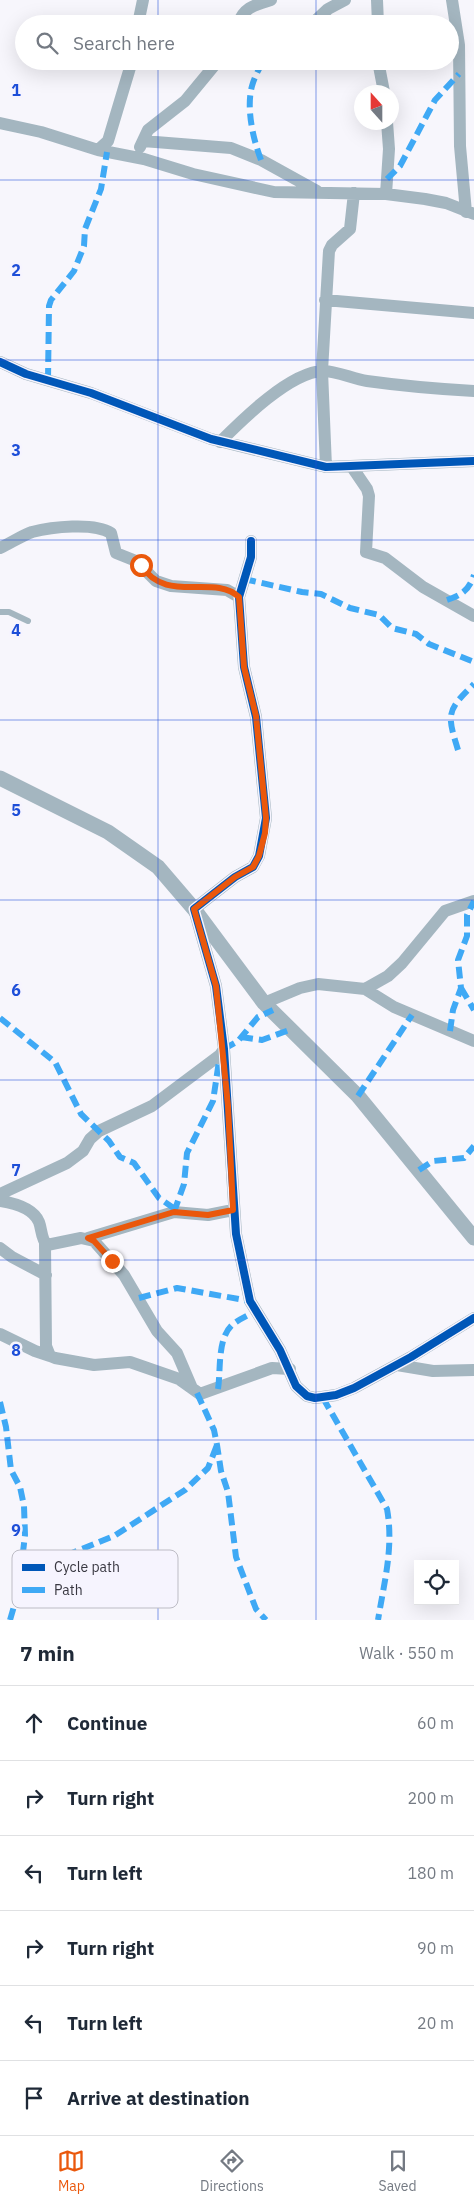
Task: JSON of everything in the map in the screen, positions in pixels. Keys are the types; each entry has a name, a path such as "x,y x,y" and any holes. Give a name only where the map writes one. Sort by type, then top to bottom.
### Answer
{"street":[{"path":"140,15 143,0"},
{"path":"242,15 245,10 252,6 271,0"},
{"path":"322,15 328,9 345,0"},
{"path":"377,0 378,15"},
{"path":"452,0 454,15"},
{"path":"459,45 460,146 470,213"},
{"path":"98,150 108,141 129,70"},
{"path":"136,157 148,130 185,101 211,70"},
{"path":"380,70 383,85"},
{"path":"0,123 41,132 98,150 136,157 192,174 274,192 386,194 446,203 470,213"},
{"path":"386,194 389,149 388,130"},
{"path":"143,141 230,148 261,160 320,192"},
{"path":"326,467 322,371 329,250 350,229 354,193"},
{"path":"325,300 474,313"},
{"path":"0,362 26,374 91,393 220,442 326,467 474,461"},
{"path":"220,442 275,392 294,381 322,371 364,380 419,388 474,391"},
{"path":"352,467 369,496 366,552 385,558 422,587 474,616"},
{"path":"0,548 32,532 72,526 99,529 111,533 116,553 136,561 156,582 171,586 227,590 239,597"},
{"path":"194,909 235,877 253,867 259,856 265,833 266,818 256,716 244,667 239,597 251,557 251,541"},
{"path":"0,778 108,832 158,867 194,909 264,1003 358,1096 474,1238"},
{"path":"365,989 388,976 402,964 445,912 474,901"},
{"path":"194,909 216,986 224,1049 233,1210 250,1301 290,1369 296,1386 307,1396 323,1398 354,1388 397,1365 474,1318"},
{"path":"264,1003 300,988 318,984 365,989 394,1008 474,1040"},
{"path":"0,1194 78,1156 90,1139 99,1131 167,1097 220,1056 224,1049"},
{"path":"0,1201 19,1205 38,1220 45,1244 46,1346 50,1356"},
{"path":"45,1244 88,1238 174,1212 208,1215 233,1210"},
{"path":"88,1238 104,1250 124,1275 157,1331 177,1353 192,1388"},
{"path":"0,1248 12,1257 46,1275"},
{"path":"0,1334 50,1356 94,1365 130,1362 179,1379 200,1394 206,1394 272,1368 290,1369"},
{"path":"397,1365 433,1371 474,1370"}],"lane":[{"path":"0,612 9,612 28,621"}],"marked path":[{"path":"259,70 250,95 250,114 255,143 261,160"},
{"path":"387,179 400,166 435,100 459,74"},
{"path":"48,380 49,306 51,300 74,271 84,246 85,229 101,189 107,152"},
{"path":"447,600 464,591 470,585 474,575"},
{"path":"244,579 302,592 321,594 350,608 379,615 392,628 416,634 429,644 474,662"},
{"path":"458,750 452,728 451,714 458,701 474,684"},
{"path":"450,1031 453,1010 461,988 458,960 467,936 467,915 474,901"},
{"path":"461,988 474,1010"},
{"path":"224,1049 238,1041 258,1017 273,1010"},
{"path":"358,1096 412,1015"},
{"path":"0,1018 55,1062 81,1114 109,1141 120,1157 134,1163 159,1198 175,1209"},
{"path":"241,1037 262,1040 292,1029"},
{"path":"174,1212 184,1184 187,1153 213,1101 219,1061"},
{"path":"419,1170 433,1161 464,1158 474,1146"},
{"path":"139,1298 177,1288 250,1301"},
{"path":"218,1389 220,1355 227,1331 232,1325 256,1311"},
{"path":"197,1393 214,1430 221,1471 228,1492 236,1557 256,1609 266,1620"},
{"path":"323,1398 387,1509 389,1551 378,1620"},
{"path":"0,1402 6,1427 11,1470 20,1487 24,1506 23,1550"},
{"path":"80,1550 114,1536 185,1490 208,1468 217,1445"},
{"path":"10,1620 14,1608"}],"cycle path":[{"path":"0,362 26,374 91,393 211,439 326,467 474,461"},
{"path":"251,541 251,557 239,597 244,667 256,717 266,818 259,856 253,867 235,877 194,909 216,986 224,1049 236,1234 250,1301 280,1350 296,1386 307,1396 315,1398 336,1395 354,1388 411,1357 474,1318"}],"route":[{"path":"112,1261 104,1250 88,1238 174,1212 208,1215 233,1210 230,1175 230,1126 224,1049 221,1038 216,986 202,931 194,909 235,877 253,867 259,856 265,833 266,818 256,716 246,683 244,667 239,597 234,592 227,590 171,586 156,582 146,574 141,565"}]}
